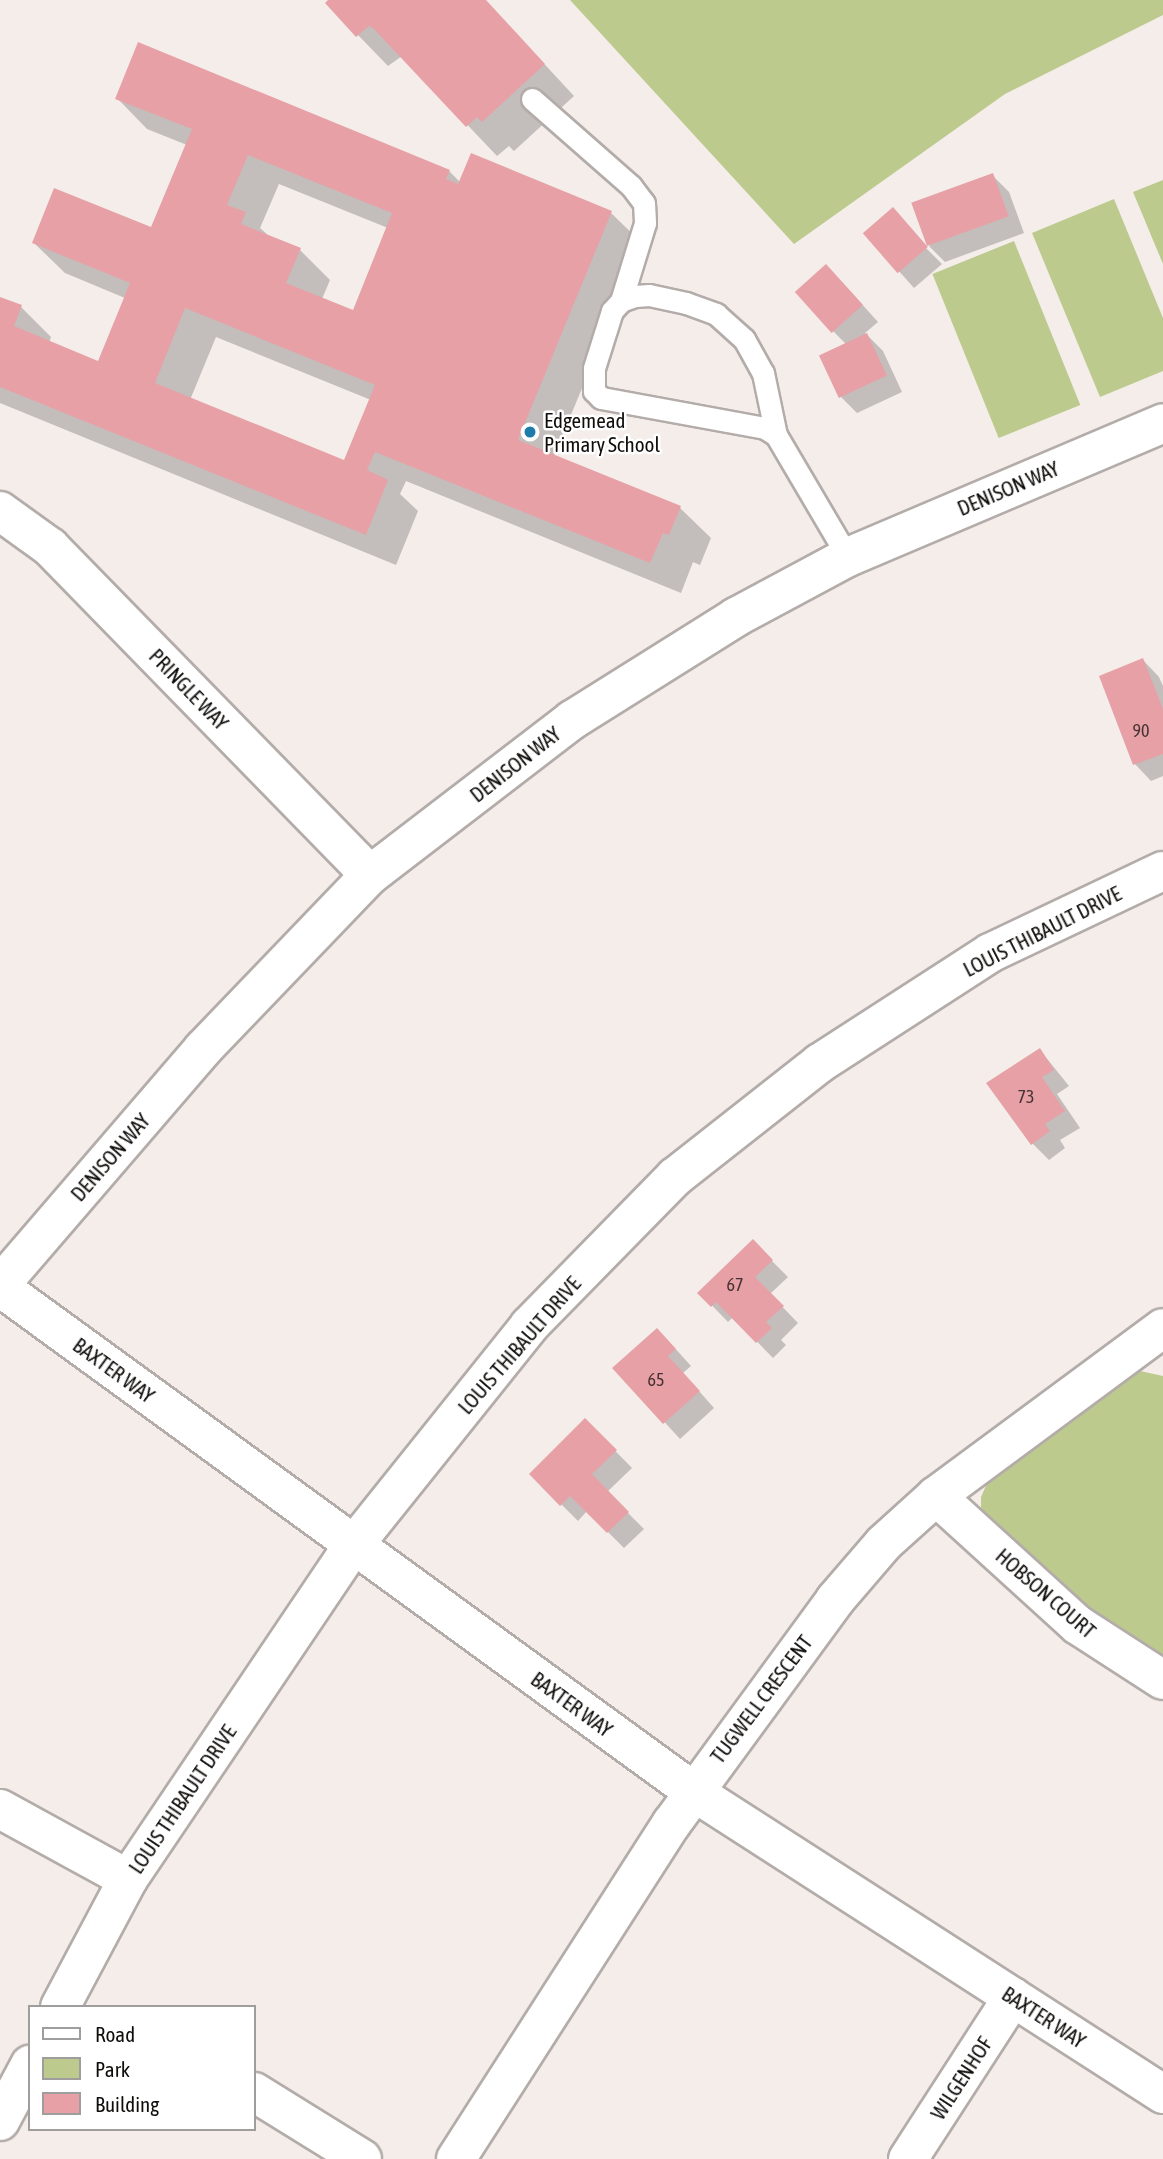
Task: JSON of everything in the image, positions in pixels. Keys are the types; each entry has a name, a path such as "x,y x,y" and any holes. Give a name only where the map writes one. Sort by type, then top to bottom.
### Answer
{"street":[{"name":"DENISON WAY","path":"0,1286 203,1049 370,875 572,720 736,617 848,558 1163,423"},
{"name":"PRINGLE WAY","path":"0,511 50,547 370,875"},
{"name":"LOUIS THIBAULT DRIVE","path":"61,2005 128,1879 353,1546 529,1326 675,1177 820,1063 990,953 1163,871"},
{"name":"BAXTER WAY","path":"0,1286 353,1546 694,1792 1163,2094"},
{"name":"TUGWELL CRESCENT","path":"456,2159 694,1792 835,1600 884,1543 936,1496 1160,1335"},
{"name":"HOBSON COURT","path":"936,1496 1079,1625 1163,1680"},
{"path":"0,1810 128,1879"},
{"name":"WILGENHOF","path":"908,2159 1013,1997"},
{"path":"0,2121 28,2069"},
{"path":"256,2093 362,2159"}],"lane":[{"path":"532,99 631,186 644,203 645,223 621,302"},
{"path":"776,435 765,428 601,398 594,391 594,368 612,311 621,302 635,296 649,295 686,303 716,314 744,339 763,373 776,435 848,558"}],"green space":[{"path":"570,0 1163,0 1163,15 1005,94 794,244"},
{"path":"1163,180 1163,264 1133,192"},
{"path":"1114,199 1163,318 1163,371 1100,397 1032,233"},
{"path":"1014,241 1080,405 999,438 932,274"},
{"path":"1140,1371 1163,1376 1163,1661 1089,1615 985,1516 981,1507 981,1497 989,1479 1129,1374"}],"building":[{"path":"328,0 486,0 545,64 482,122 477,117 466,127 373,28 369,26 356,37 325,3"},
{"path":"138,42 450,170 446,179 458,184 471,153 612,211 518,440 681,506 669,535 663,533 650,563 375,452 367,470 388,480 366,535 0,387 0,297 22,305 14,326 98,361 130,283 32,243 54,188 151,227 192,129 115,99","holes":["248,155 392,213 353,310 286,283 301,248 241,224 246,212 227,205","185,308 375,385 344,460 155,383"]},
{"path":"993,173 1009,216 927,246 911,203"},
{"path":"893,207 928,247 898,273 863,233"},
{"path":"826,264 863,305 832,333 795,292"},
{"path":"867,333 887,376 839,398 819,355"},
{"path":"1143,658 1163,709 1163,754 1133,765 1099,676"},
{"path":"1040,1048 1054,1070 1042,1077 1065,1111 1045,1124 1050,1131 1031,1145 986,1083"},
{"path":"753,1239 773,1260 755,1277 784,1306 766,1322 772,1328 756,1343 716,1302 711,1307 697,1293"},
{"path":"657,1328 676,1349 668,1356 700,1391 663,1424 612,1368"},
{"path":"585,1418 617,1450 592,1474 629,1512 607,1533 570,1496 560,1506 529,1474"}],"place":[{"name":"Edgemead Primary School","path":"530,432"}]}
